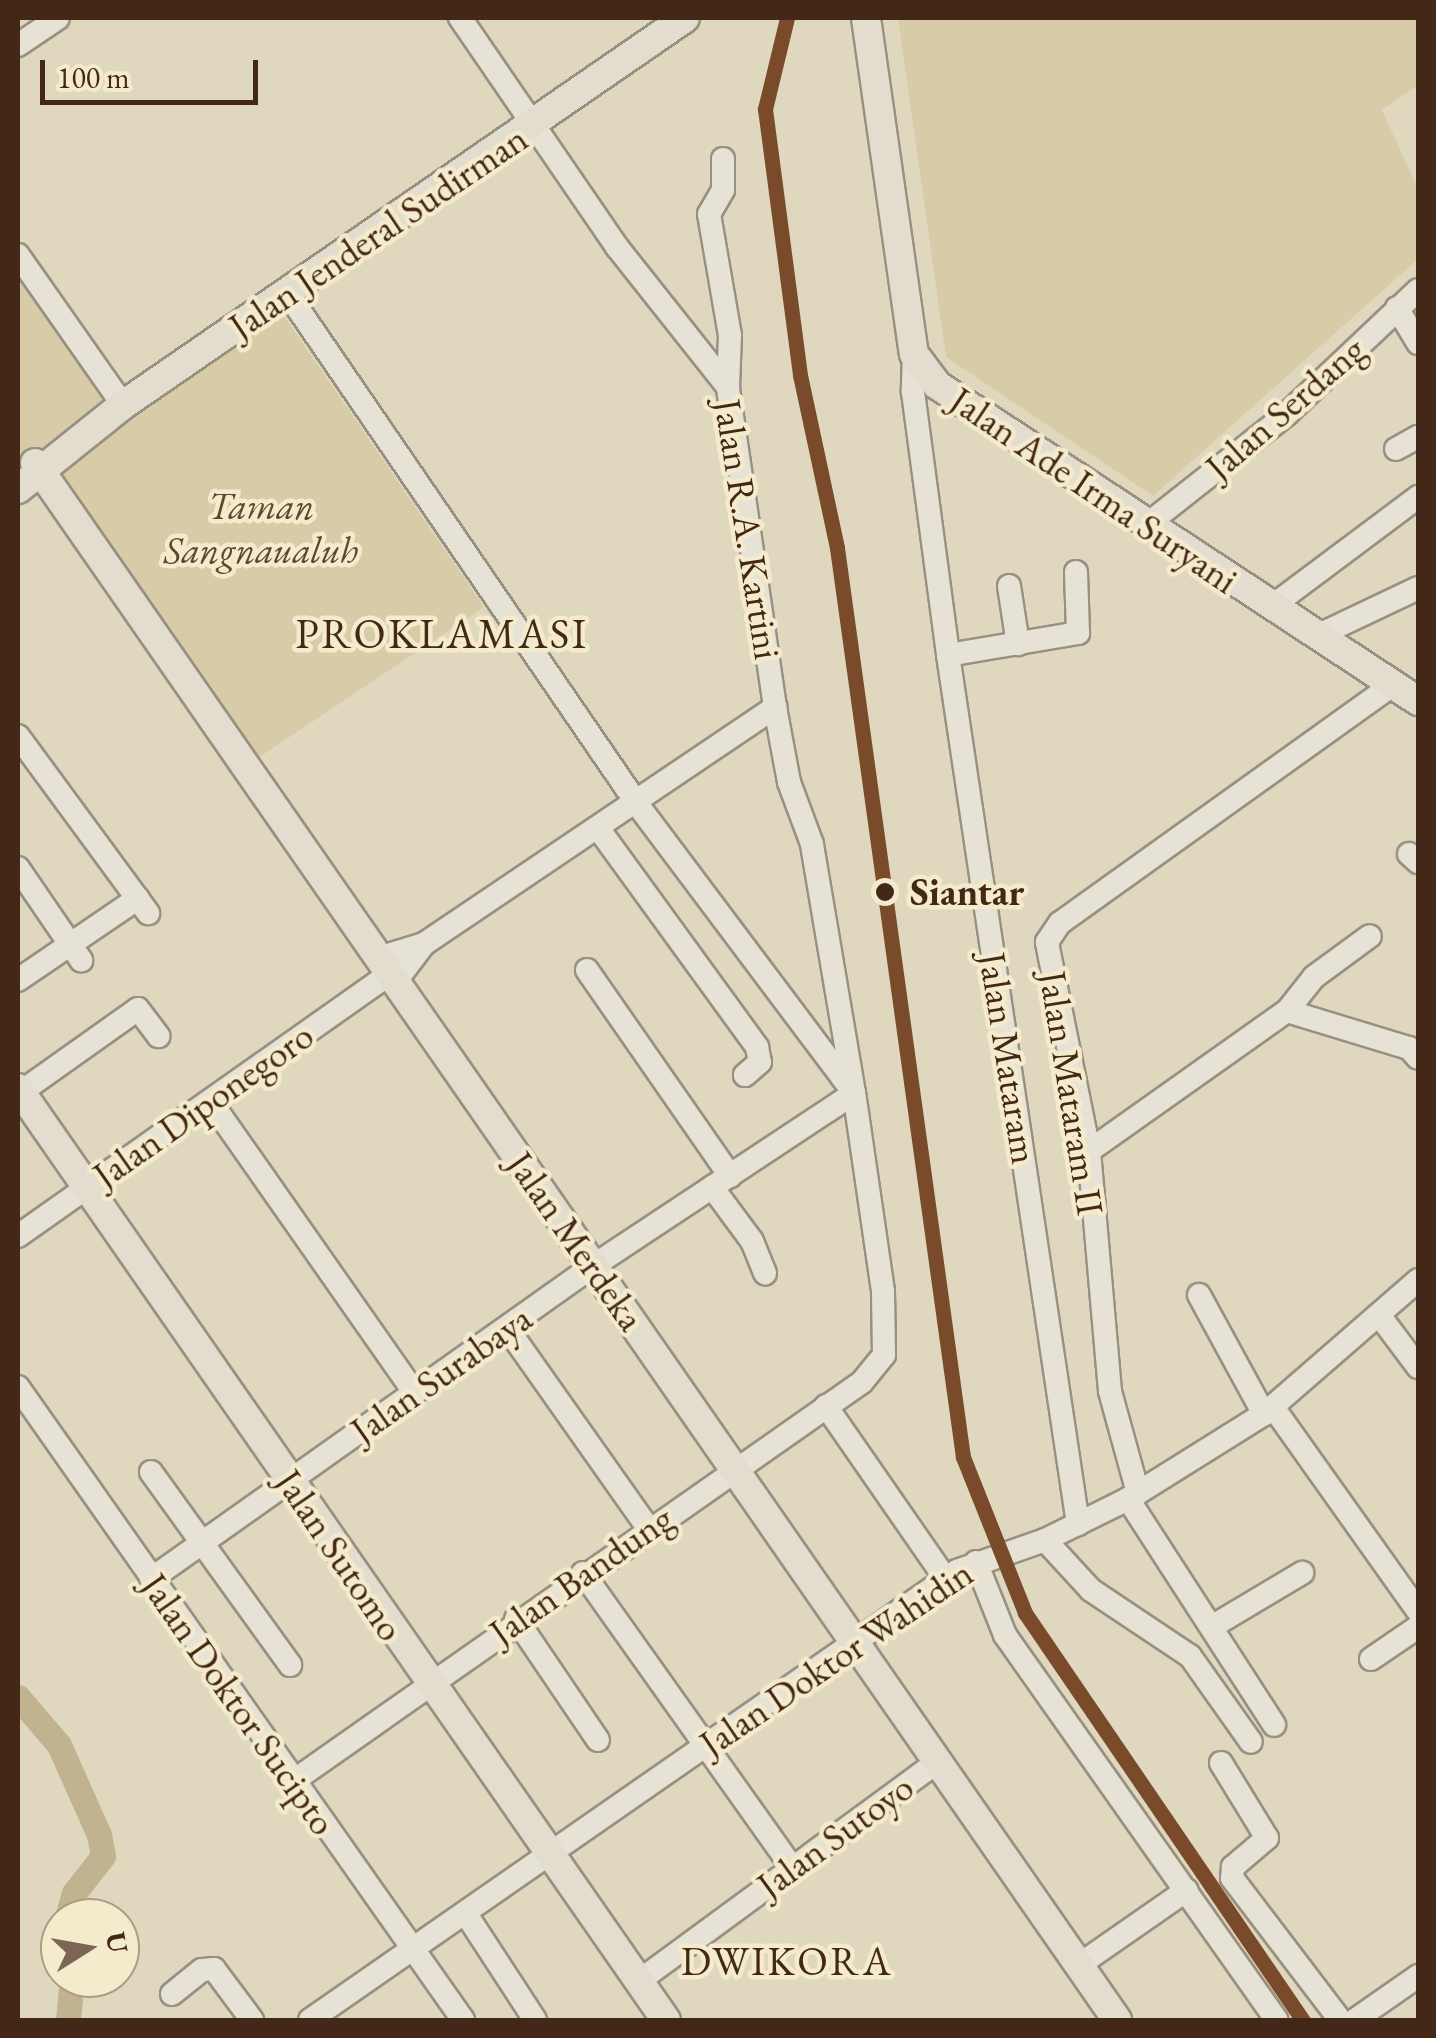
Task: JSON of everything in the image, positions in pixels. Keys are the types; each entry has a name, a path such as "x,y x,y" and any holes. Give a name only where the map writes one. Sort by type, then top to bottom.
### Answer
{"main road":[{"name":"Jalan Jenderal Sudirman","path":"18,489 31,469 534,126 684,18"},
{"path":"866,18 914,354"},
{"name":"Jalan Ade Irma Suryani","path":"914,354 937,385 966,406 1418,701"},
{"name":"Jalan Merdeka","path":"31,469 388,972 1117,2020"},
{"name":"Jalan Sutomo","path":"19,1090 427,1682 666,2020"}],"street":[{"path":"18,45 58,18"},
{"name":"Jalan R.A. Kartini","path":"460,18 617,247 728,387 775,706 789,782 812,844 854,1093"},
{"path":"722,159 723,190 709,214 730,335 728,387"},
{"path":"18,255 124,404"},
{"name":"Jalan Serdang","path":"1148,522 1287,414 1418,290"},
{"path":"288,294 638,805 854,1093"},
{"path":"1396,308 1418,342"},
{"name":"Jalan Mataram","path":"914,354 913,392 948,655 1078,1524"},
{"path":"1396,449 1418,437"},
{"path":"1271,607 1418,496"},
{"path":"948,655 1078,633 1076,572"},
{"path":"1009,586 1018,644"},
{"path":"1317,636 1418,588"},
{"name":"Jalan Mataram II","path":"1133,1496 1102,1340 1089,1151 1047,942 1060,922 1393,684"},
{"name":"Jalan Diponegoro","path":"18,1236 211,1102 424,944 638,805 775,706"},
{"path":"18,736 143,906 75,952 18,980"},
{"path":"598,828 757,1047 760,1062 745,1075"},
{"path":"18,868 75,952"},
{"path":"1089,1151 1287,1011 1314,977 1370,936"},
{"path":"587,970 721,1182 765,1274"},
{"path":"19,1090 138,1010 158,1036"},
{"path":"1287,1011 1409,1048 1418,1058"},
{"name":"Jalan Surabaya","path":"151,1579 593,1266 854,1093"},
{"name":"Jalan Bandung","path":"292,1782 516,1619 862,1382 884,1355 883,1291 854,1093"},
{"path":"211,1102 415,1393"},
{"name":"Jalan Doktor Wahidin","path":"310,2020 946,1579 976,1562 1045,1540 1133,1496 1269,1410 1418,1280"},
{"path":"1200,1295 1269,1410 1418,1611"},
{"path":"1379,1315 1418,1367"},
{"path":"508,1328 648,1528"},
{"name":"Jalan Doktor Sucipto","path":"18,1387 292,1782 463,2020"},
{"path":"826,1406 946,1579"},
{"path":"151,1472 290,1665"},
{"path":"1133,1496 1274,1725"},
{"path":"1045,1540 1091,1590 1190,1656 1251,1742"},
{"path":"976,1562 1005,1635 1277,2020"},
{"path":"583,1573 792,1868"},
{"path":"1212,1626 1302,1573"},
{"path":"516,1619 598,1740"},
{"path":"1371,1659 1418,1626"},
{"name":"Jalan Sutoyo","path":"639,1981 936,1763"},
{"path":"1221,1763 1268,1838 1233,1866 1232,1878 1340,2020"},
{"path":"1079,1966 1187,1890"},
{"path":"466,1914 535,2020"},
{"path":"172,1994 202,1970 214,1969 252,2020"},
{"path":"1355,2020 1418,1976"}],"green space":[{"path":"898,18 1418,18 1418,85 1382,110 1418,189 1418,259 1153,496 946,357"},
{"path":"18,268 111,404 18,468"},
{"name":"Taman Sangnaualuh","path":"280,310 484,607 255,760 51,473"}],"waterway":[{"path":"18,1697 59,1745 99,1835 103,1856 73,1898"},
{"path":"68,2020 70,1998"}],"transit line":[{"path":"787,18 765,109 800,375 837,548 963,1457 1025,1613 1303,2020"}],"place":[{"name":"Siantar","path":"885,892"}],"district":[{"name":"PROKLAMASI","path":"442,634"},
{"name":"DWIKORA","path":"787,1961"}]}
